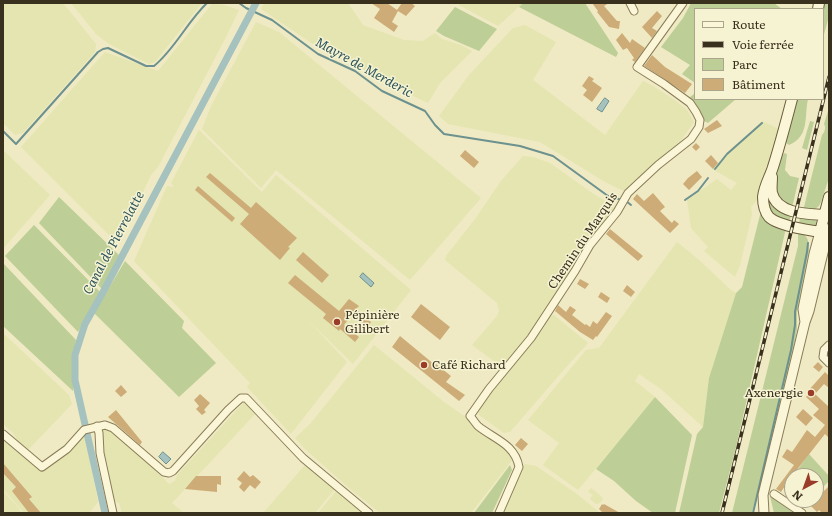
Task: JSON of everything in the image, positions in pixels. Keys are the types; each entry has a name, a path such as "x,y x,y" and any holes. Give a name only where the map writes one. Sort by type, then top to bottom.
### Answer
{"main road":[{"path":"792,100 763,197 763,206 770,218 778,222 808,230 826,231 824,216 829,197"},
{"path":"771,173 772,192 774,198 781,207 793,211 824,216"}],"street":[{"path":"630,3 634,11"},
{"name":"Chemin du Marquis","path":"499,513 520,467 518,459 512,450 479,426 470,416 489,389 531,338 576,270 590,245 604,229 624,200 643,179 691,139 699,127 700,120 690,102 637,68 683,3"},
{"path":"764,513 763,495 805,322 803,310 814,254 826,231"},
{"path":"829,345 824,350 823,357 829,363"},
{"path":"3,434 42,467 67,449 90,428 105,424 113,428 164,472 169,473 228,410 241,398 246,398 303,458 369,513"},
{"path":"90,428 99,433 100,453 113,513"},
{"path":"774,494 802,513"},
{"path":"763,495 770,513"}],"green space":[{"path":"3,3 63,3 96,44 95,52 23,133 15,135 3,123"},
{"path":"71,3 202,3 155,62 149,64 109,44 96,34"},
{"path":"264,3 348,3 363,25 404,40 423,41 435,33 442,39 461,45 472,51 440,83 428,103 379,80 354,63 316,46 261,9"},
{"path":"460,3 523,3 498,26 459,5"},
{"path":"523,3 585,3 618,53 616,57 519,7"},
{"path":"691,3 774,3 781,8 694,8 694,82 682,74 690,65 661,47 683,18"},
{"path":"824,3 829,3 829,16 824,34 824,8 822,8"},
{"path":"212,4 224,5 239,10 158,167 151,175 121,239 114,240 21,147 105,52 158,71"},
{"path":"455,7 497,29 479,51 436,31"},
{"path":"256,22 279,32 481,198 410,280 276,170 261,188 202,129 211,106"},
{"path":"525,25 556,42 533,80 605,135 643,81 676,101 687,110 694,122 677,146 626,192 605,182 540,142 448,124 439,116 469,75 513,28"},
{"path":"694,94 694,100 735,100 708,123 704,121 689,98"},
{"path":"797,100 808,100 805,125 800,137 789,145 786,143"},
{"path":"829,108 829,178 819,206 815,209 803,211 822,135 825,130 824,124"},
{"path":"762,121 779,129 758,199 751,207 752,214 740,265 735,277 704,251 708,247 691,228 687,200 717,179 731,190 737,183 712,169"},
{"path":"810,121 814,122 807,150 802,148"},
{"path":"199,130 262,192 276,175 411,290 353,364 308,320 347,362 291,434 247,387 250,383 134,261 167,186 174,187 171,183"},
{"path":"3,150 50,195 3,249"},
{"path":"784,153 787,154 785,170 790,176 799,178 792,208 782,203 778,196 775,184 777,171"},
{"path":"523,156 533,157 550,163 595,195 609,203 615,210 589,242 561,288 549,302 536,325 506,363 494,361 472,345 497,316 499,311 497,303 445,260 446,256 475,219 501,181"},
{"path":"769,185 792,213 789,223 774,216 766,204"},
{"path":"59,197 119,255 102,289 39,223"},
{"path":"761,211 786,228 736,447 719,513 679,513 697,434 703,427 709,378 736,293 742,287"},
{"path":"801,215 815,220 817,223 816,226 798,226"},
{"path":"34,225 102,294 78,332 5,256"},
{"path":"798,230 807,239 809,251 797,313 797,330 794,346 752,513 732,513 798,246"},
{"path":"677,242 736,293 709,378 703,427 661,389 639,374 635,381 655,397 578,490 543,465 559,443 528,420 586,350 599,348"},
{"path":"125,261 184,321 182,328 216,363 179,397 94,313"},
{"path":"3,263 76,340 73,356 73,391 3,326"},
{"path":"550,315 554,315 588,343 510,432 504,433 479,415 478,411 533,340"},
{"path":"3,333 69,395 72,404 28,450 20,444 13,433 3,424"},
{"path":"374,345 444,402 467,418 476,428 511,452 513,459 471,513 380,513 349,488 305,449 295,438 310,424"},
{"path":"655,397 692,435 675,513 653,513 636,501 614,481 596,469"},
{"path":"246,400 257,412 172,503 184,513 122,513 119,503 114,501 104,459 102,430 105,427 109,428 145,460 169,484 175,481 177,475"},
{"path":"85,434 98,502 89,513 24,513 3,489 3,438 41,471 63,457"},
{"path":"809,454 822,468 799,468"},
{"path":"306,464 335,489 315,513 263,513"},
{"path":"525,464 536,466 577,494 600,513 502,513"},
{"path":"510,465 512,470 492,513 474,513"},
{"path":"824,470 829,476 829,481 824,486"},
{"path":"591,488 603,499 600,503 596,504 590,499 593,495 588,492"},
{"path":"3,491 16,505 22,513 3,513"},
{"path":"336,491 364,513 318,513"},
{"path":"770,496 784,506 784,508 787,508 794,513 774,513"}],"water":[{"path":"605,98 609,101 602,112 597,109"},
{"path":"363,273 374,283 371,287 360,277"},
{"path":"163,452 171,459 166,464 159,457"}],"building":[{"path":"371,3 387,3 397,10 402,3 411,3 415,6 406,16 398,11 392,22 398,26 394,32 374,18 380,9"},
{"path":"592,3 609,3 604,6 617,21 620,21 619,29 609,27"},
{"path":"657,11 662,16 652,28 657,31 652,38 642,27"},
{"path":"622,33 630,43 632,39 645,48 635,62 632,60 634,58 627,48 623,50 616,40"},
{"path":"652,55 665,67 692,84 685,93 644,66"},
{"path":"589,76 594,79 592,81 602,88 592,102 583,95 587,90 582,86"},
{"path":"717,120 722,126 708,133 704,129"},
{"path":"696,143 700,147 696,151 692,147"},
{"path":"465,150 479,162 474,168 460,156"},
{"path":"711,155 718,163 713,169 705,161"},
{"path":"697,171 702,177 689,190 683,184"},
{"path":"210,173 251,208 256,202 297,238 288,247 290,248 280,260 240,224 249,214 206,177"},
{"path":"198,186 235,218 232,222 195,190"},
{"path":"653,193 665,207 660,211 672,223 674,220 679,224 670,233 633,199 637,194 644,201"},
{"path":"610,229 643,256 638,261 606,234"},
{"path":"303,252 329,275 322,283 296,260"},
{"path":"295,275 339,311 349,299 359,306 356,309 371,322 368,327 352,314 344,325 359,337 355,342 340,329 339,331 323,318 326,314 288,283"},
{"path":"580,279 589,284 585,289 577,284"},
{"path":"627,285 635,292 631,297 623,291"},
{"path":"601,292 610,298 607,303 598,297"},
{"path":"421,304 450,327 440,340 411,317"},
{"path":"558,305 566,312 570,306 576,310 572,315 590,327 593,321 597,324 606,312 612,316 597,337 596,336 593,340 580,332 555,311"},
{"name":"Café Richard","path":"400,336 435,365 436,364 451,376 446,382 465,395 459,401 392,347"},
{"path":"818,362 823,367 819,372 813,367"},
{"path":"825,372 829,376 829,388 824,384 815,394 829,407 829,438 825,434 798,468 792,468 794,465 782,457 787,449 792,452 807,430 815,437 825,425 813,415 819,409 806,397 808,394 807,392"},
{"path":"121,385 127,392 121,397 115,391"},
{"path":"200,394 210,403 204,410 206,412 202,415 196,409 199,406 194,400"},
{"path":"803,409 813,418 806,426 796,417"},
{"path":"116,410 142,442 140,445 108,417"},
{"path":"521,438 528,444 522,451 515,445"},
{"path":"3,463 32,497 29,499 41,513 29,513 12,491 16,487 3,473"},
{"path":"244,471 250,477 253,475 261,482 255,489 250,485 244,492 239,487 242,483 237,479"},
{"path":"196,476 221,476 221,485 217,484 217,492 185,489"},
{"path":"784,478 784,488 781,492 776,489"},
{"path":"829,486 829,513 822,513 819,510 817,512 813,508 824,508 824,491"},
{"path":"602,504 620,513 603,513 599,509"}],"waterway":[{"name":"Mayre de Merderic","path":"3,131 16,144 98,52 103,49 108,48 146,66 154,66 168,52 193,18 207,3"},
{"name":"Mayre de Merderic","path":"239,3 246,8 272,20 318,54 355,71 382,91 425,111 435,125 444,134 520,146 553,156 608,196 622,200"},
{"name":"Canal de Pierrelatte","path":"105,513 75,380 75,355 85,324 256,3"},
{"name":"Mayre de Merderic","path":"715,169 727,154 762,123"},
{"name":"Mayre de Merderic","path":"685,200 698,191 708,178"},
{"name":"Mayre de Merderic","path":"626,201 631,205"},
{"path":"753,513 791,350 795,325 795,312 808,243"}],"railway":[{"path":"824,97 829,77"},
{"path":"722,513 823,100"}],"place":[{"name":"Pépinière Gilibert","path":"337,322"},
{"name":"Café Richard","path":"424,365"},
{"name":"Axenergie","path":"811,393"}]}
